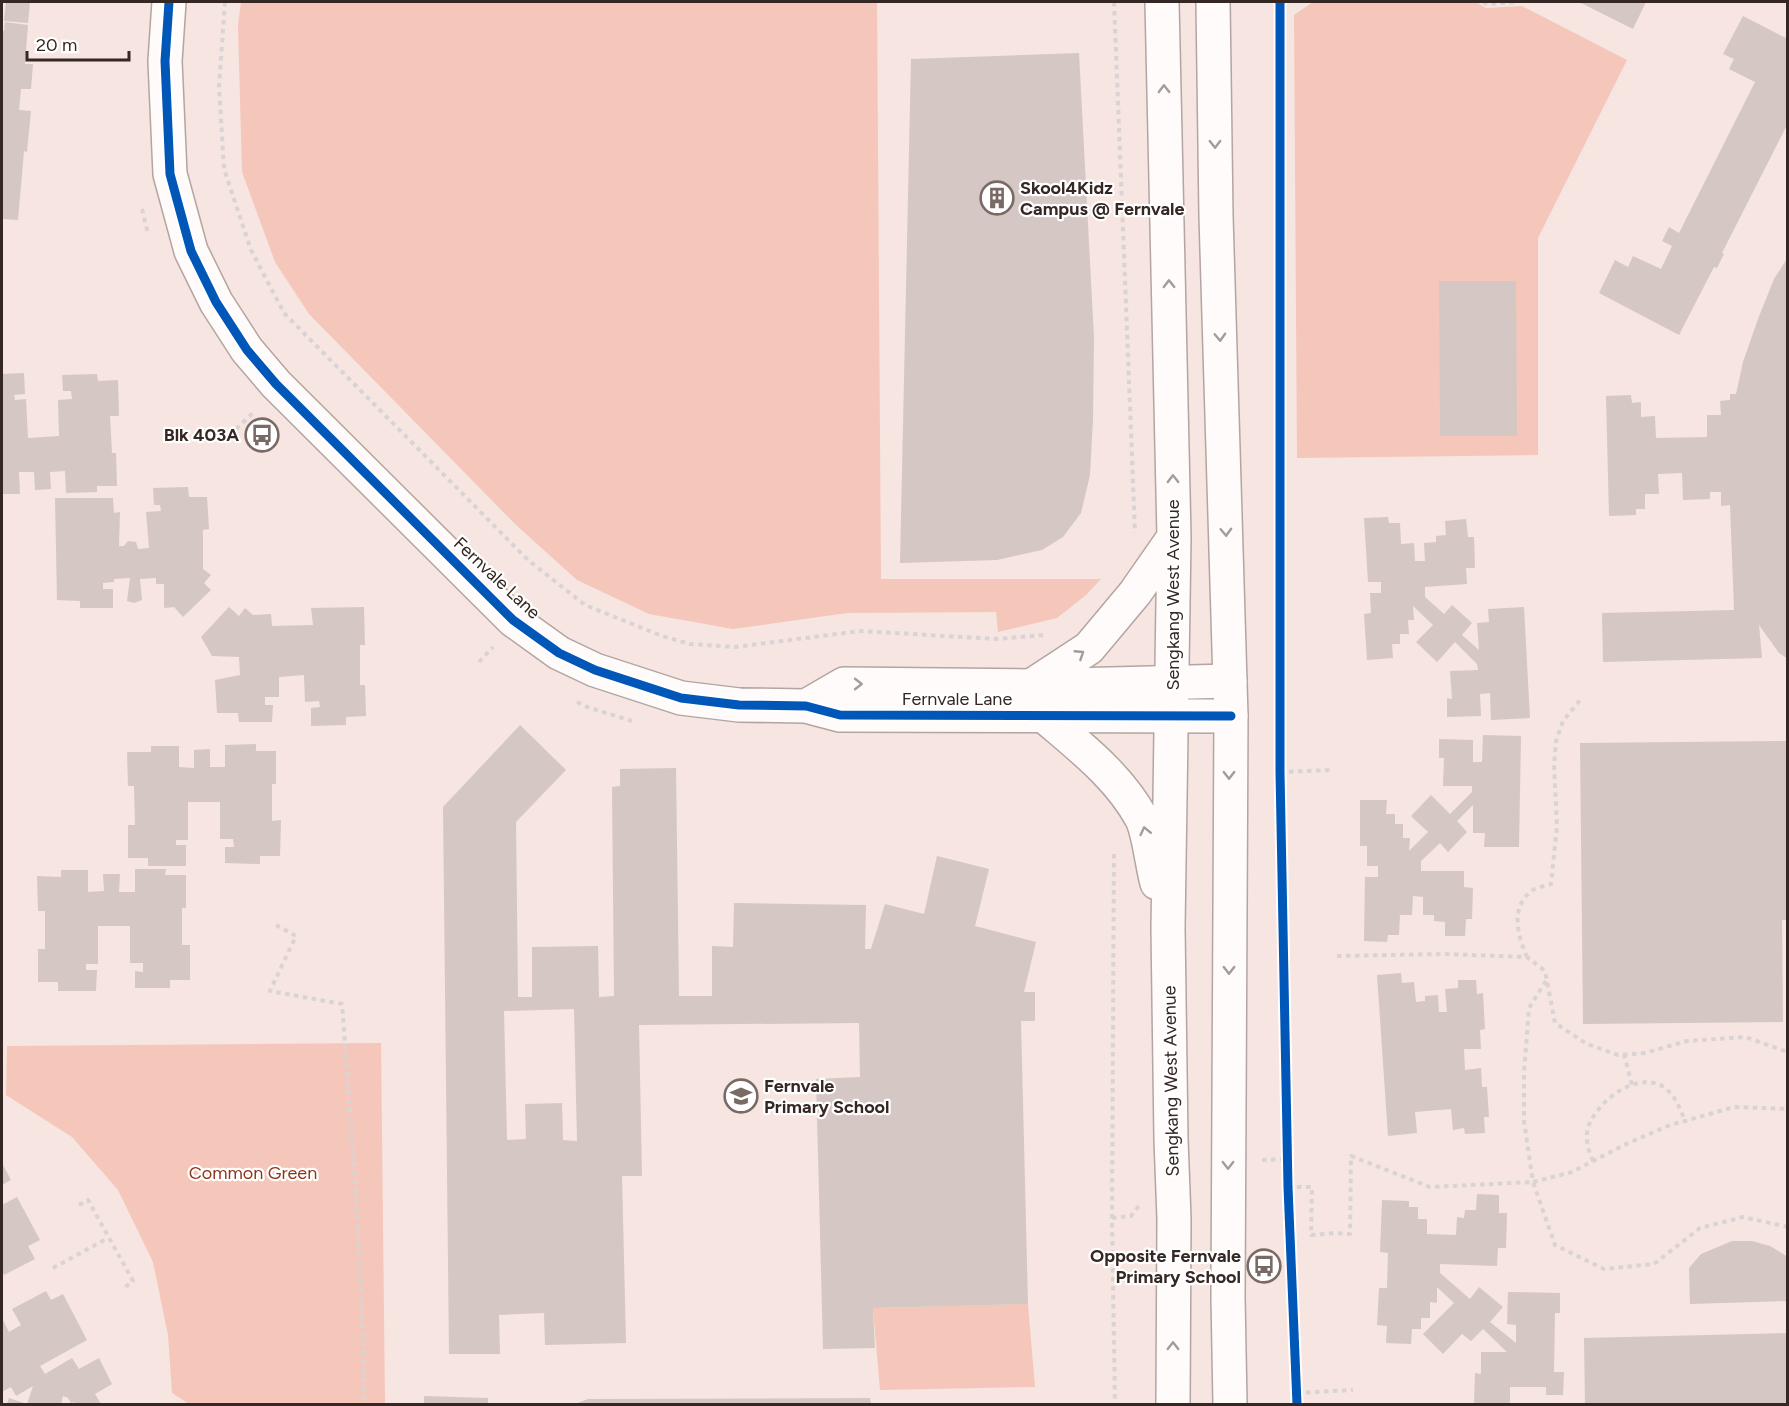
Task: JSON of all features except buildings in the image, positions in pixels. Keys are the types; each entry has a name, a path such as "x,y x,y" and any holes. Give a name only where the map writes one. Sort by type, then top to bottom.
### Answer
{"main road":[{"name":"Fernvale Lane","path":"169,2 165,61 170,174 191,251 222,312 247,350 276,384 513,620 559,653 595,670 681,698 739,705 806,706 840,715 1037,701 1172,683 1230,681"},
{"name":"Sengkang West Avenue","path":"1162,2 1174,537 1168,928 1174,1219 1173,1404"},
{"path":"1213,2 1216,216 1231,716 1228,1274 1230,1404"},
{"path":"1168,928 1143,821 1107,770 1037,701 1089,648 1135,593 1174,537"},
{"name":"Fernvale Lane","path":"1037,701 1172,716 1231,716"}],"path":[{"path":"225,2 219,86 224,169 251,250 284,313 528,560 585,605 662,636 690,644 735,647 860,631 997,639 1055,634"},
{"path":"1114,2 1135,533"},
{"path":"1483,2 1487,4 1518,2"},
{"path":"142,206 142,216 149,237"},
{"path":"236,429 258,408"},
{"path":"479,662 497,642"},
{"path":"570,698 587,707 635,722"},
{"path":"1581,699 1563,721 1556,741 1554,765 1557,826 1551,884 1532,891 1520,905 1517,918 1518,935 1527,957 1545,971 1555,1023 1587,1044 1618,1055 1645,1053 1687,1041 1745,1037 1788,1052"},
{"path":"1280,784 1280,767 1332,770"},
{"path":"1113,844 1115,873 1112,1218 1115,1404"},
{"path":"276,925 296,936 270,991 342,1004 363,1329 364,1404"},
{"path":"1337,956 1444,954 1527,957"},
{"path":"1546,981 1529,1008 1524,1121 1533,1182 1555,1245 1605,1269 1654,1264 1700,1228 1743,1217 1788,1227"},
{"path":"1624,1054 1632,1085"},
{"path":"1593,1161 1588,1149 1587,1134 1590,1122 1608,1100 1624,1086 1648,1082 1662,1085 1676,1100 1685,1120"},
{"path":"1256,1160 1288,1173 1312,1187 1311,1235 1350,1234 1352,1156 1430,1187 1533,1182 1572,1172 1685,1120 1734,1107 1788,1109"},
{"path":"1288,1147 1288,1198"},
{"path":"79,1205 88,1200 133,1281 124,1288"},
{"path":"1112,1218 1131,1216 1143,1203"},
{"path":"53,1268 108,1238"},
{"path":"1296,1381 1297,1404"},
{"path":"1297,1393 1353,1390"}],"green space":[{"path":"241,2 877,2 881,579 1101,579 1086,595 1057,618 998,632 996,612 847,613 733,629 649,614 577,580 515,524 309,314 275,262 242,172 238,26"},
{"path":"1313,2 1476,2 1486,8 1522,6 1627,60 1538,238 1538,455 1297,458 1294,15"},
{"name":"Common Green","path":"381,1043 385,1404 189,1404 172,1393 168,1335 153,1262 118,1190 72,1137 6,1095 7,1046"},
{"path":"1028,1304 1035,1387 880,1390 873,1308"}],"cycle path":[{"path":"169,2 165,61 170,174 191,251 216,302 247,350 276,384 513,620 559,653 595,670 681,698 739,705 806,706 840,715 1231,716"},
{"path":"1280,2 1280,772 1288,1187 1297,1404"}],"place":[{"name":"Skool4Kidz Campus @ Fernvale","path":"997,198"},
{"name":"Blk 403A","path":"262,435"},
{"name":"Fernvale Primary School","path":"741,1096"},
{"name":"Opposite Fernvale Primary School","path":"1264,1266"}]}
